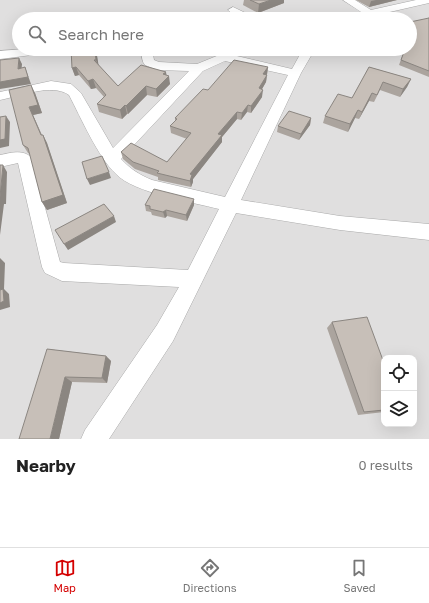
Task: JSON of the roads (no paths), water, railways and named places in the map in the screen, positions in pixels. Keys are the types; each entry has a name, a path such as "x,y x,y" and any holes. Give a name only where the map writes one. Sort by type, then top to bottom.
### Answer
{"street":[{"path":"348,0 367,12"},
{"path":"374,12 429,0"},
{"path":"233,10 237,12"},
{"path":"0,55 12,54"},
{"path":"147,56 149,62 157,66 199,68"},
{"path":"94,439 166,333 194,280 295,72 305,56"},
{"path":"112,159 199,68 224,57 295,72"},
{"path":"0,96 51,85 66,87 74,93 112,159 122,170 136,180 149,185 231,205 426,237"},
{"path":"0,161 22,158 26,161 52,267 62,272 194,280"}]}
